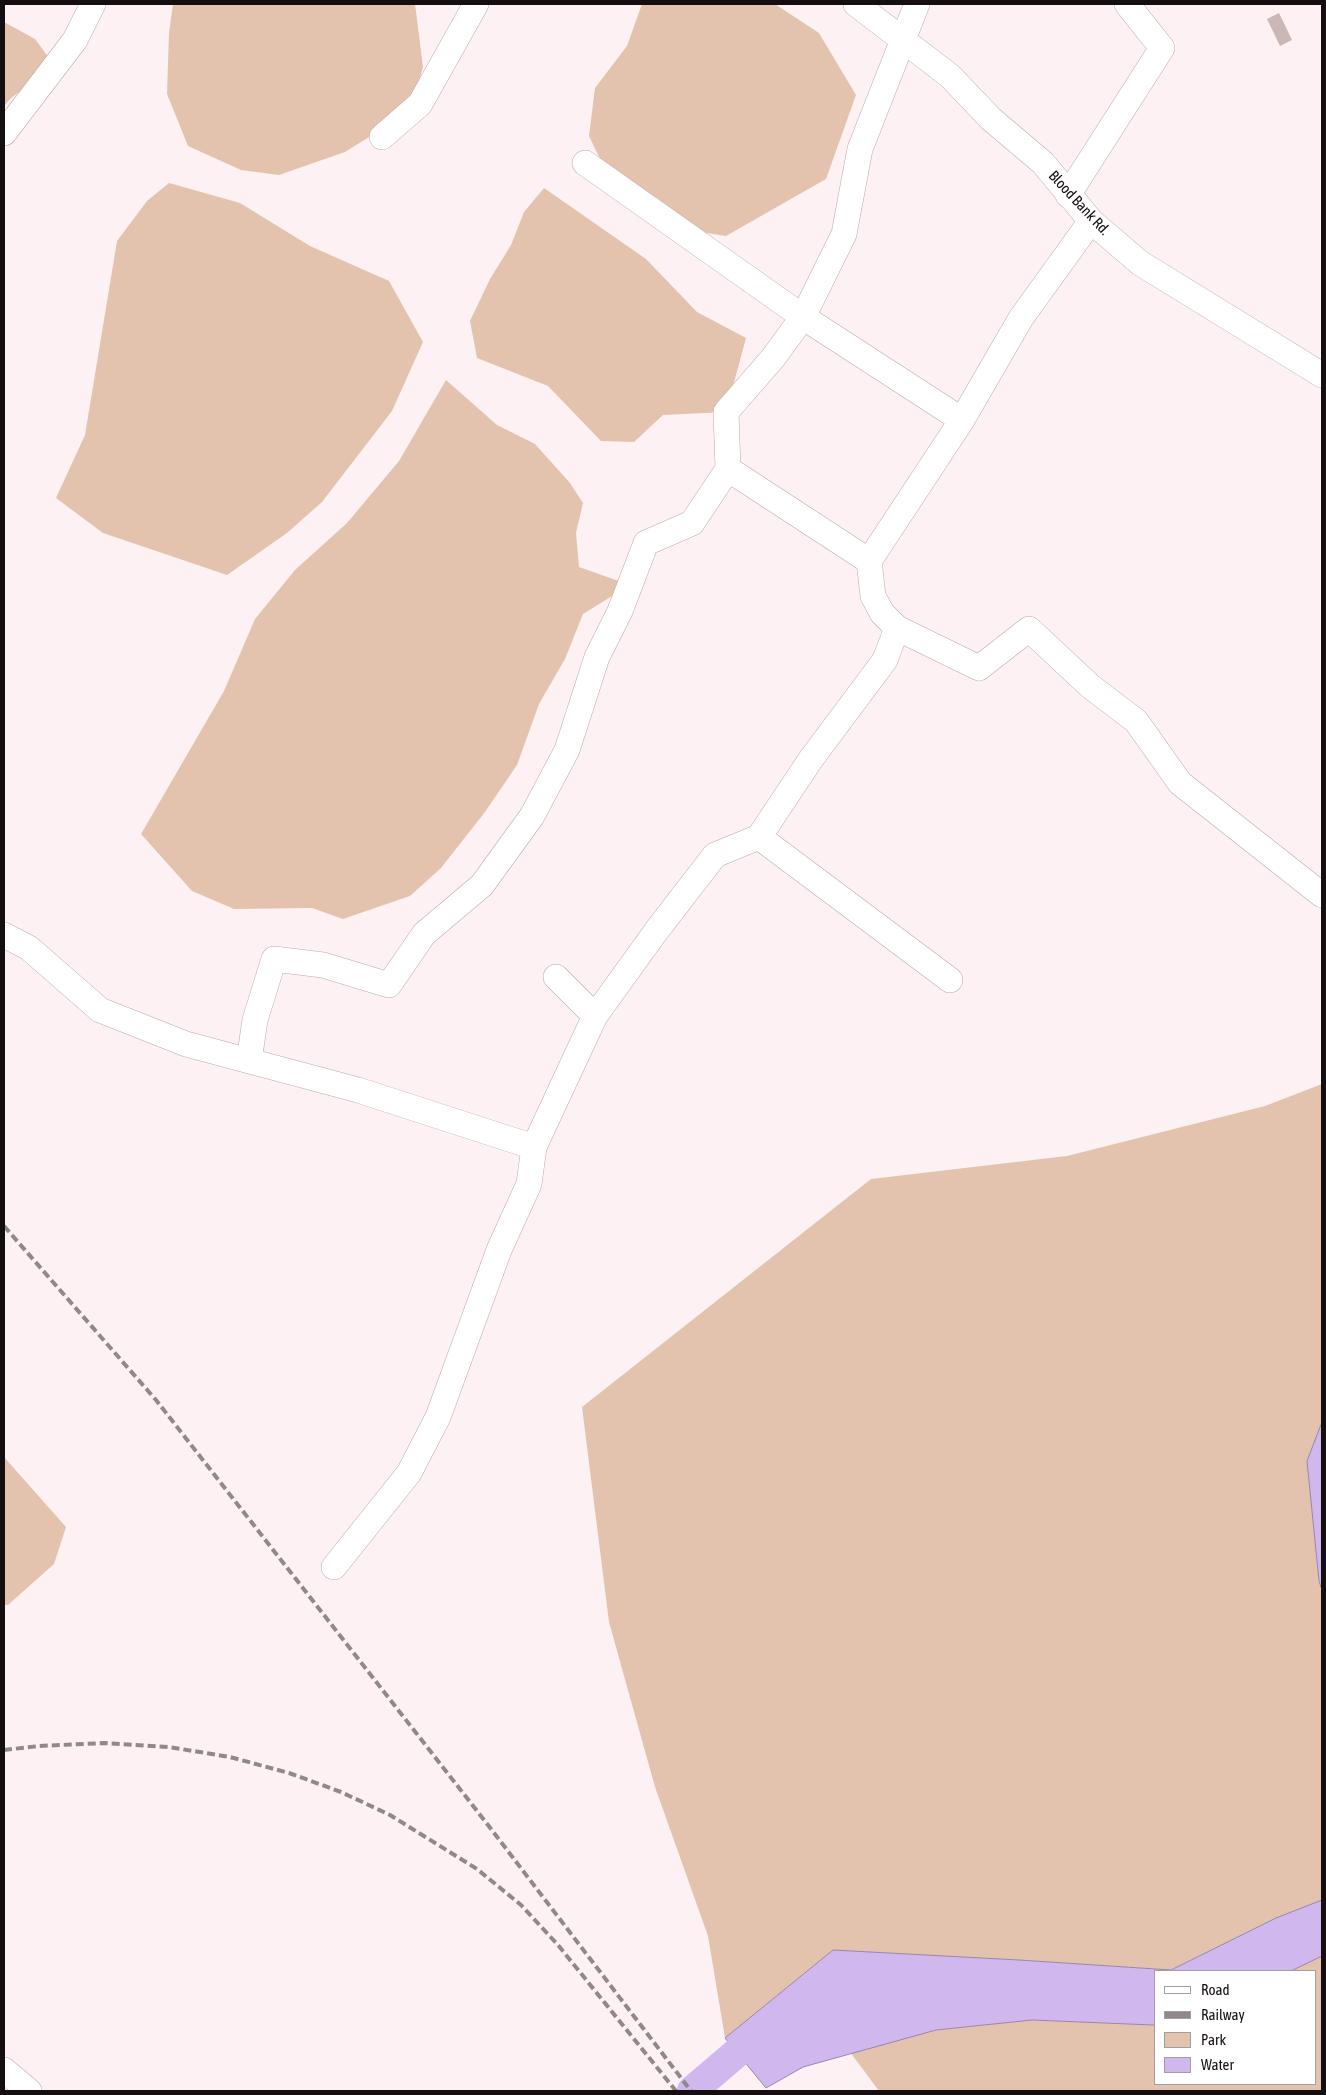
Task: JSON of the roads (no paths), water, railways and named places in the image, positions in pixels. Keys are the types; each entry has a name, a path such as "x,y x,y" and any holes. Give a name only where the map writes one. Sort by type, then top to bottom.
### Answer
{"street":[{"path":"4,133 75,40 93,4"},
{"path":"382,137 420,104 476,4"},
{"name":"Blood Bank Rd.","path":"856,4 950,76 992,119 1043,163 1091,221 1140,263 1322,375"},
{"path":"249,1061 255,1020 274,959 323,965 389,985 424,934 482,885 532,816 567,750 598,657 620,611 646,544 692,523 728,469 726,412 773,358 803,317 844,234 860,149 917,4"},
{"path":"1068,195 1162,48 1127,4"},
{"path":"585,163 803,317 962,420"},
{"path":"1091,221 1021,318 962,420 868,561 873,596 882,613 897,628 979,668 1029,629 1090,686 1136,721 1180,783 1322,895"},
{"path":"728,469 868,561"},
{"path":"334,1566 409,1473 438,1417 499,1250 529,1184 534,1147 595,1016 657,930 715,855 759,837 812,759 885,660 897,628"},
{"path":"759,837 950,980"},
{"path":"4,934 29,948 100,1010 186,1044 358,1090 534,1147"},
{"path":"556,977 595,1016"},
{"path":"4,2070 29,2091"}],"water":[{"path":"1322,1422 1322,1590 1319,1581 1307,1461"},
{"path":"1322,1900 1322,1956 1293,1970 1171,1970 1276,1918"},
{"path":"833,1950 1171,1970 1154,1970 1154,2025 1032,2020 936,2030 803,2067 766,2088 725,2038"}],"waterway":[{"path":"692,2091 767,2027"}],"railway":[{"path":"4,1226 156,1400 488,1825 691,2091"},
{"path":"4,1750 39,1746 105,1743 169,1747 230,1757 289,1773 341,1792 390,1815 477,1869 521,1905 558,1945 676,2091"}]}
